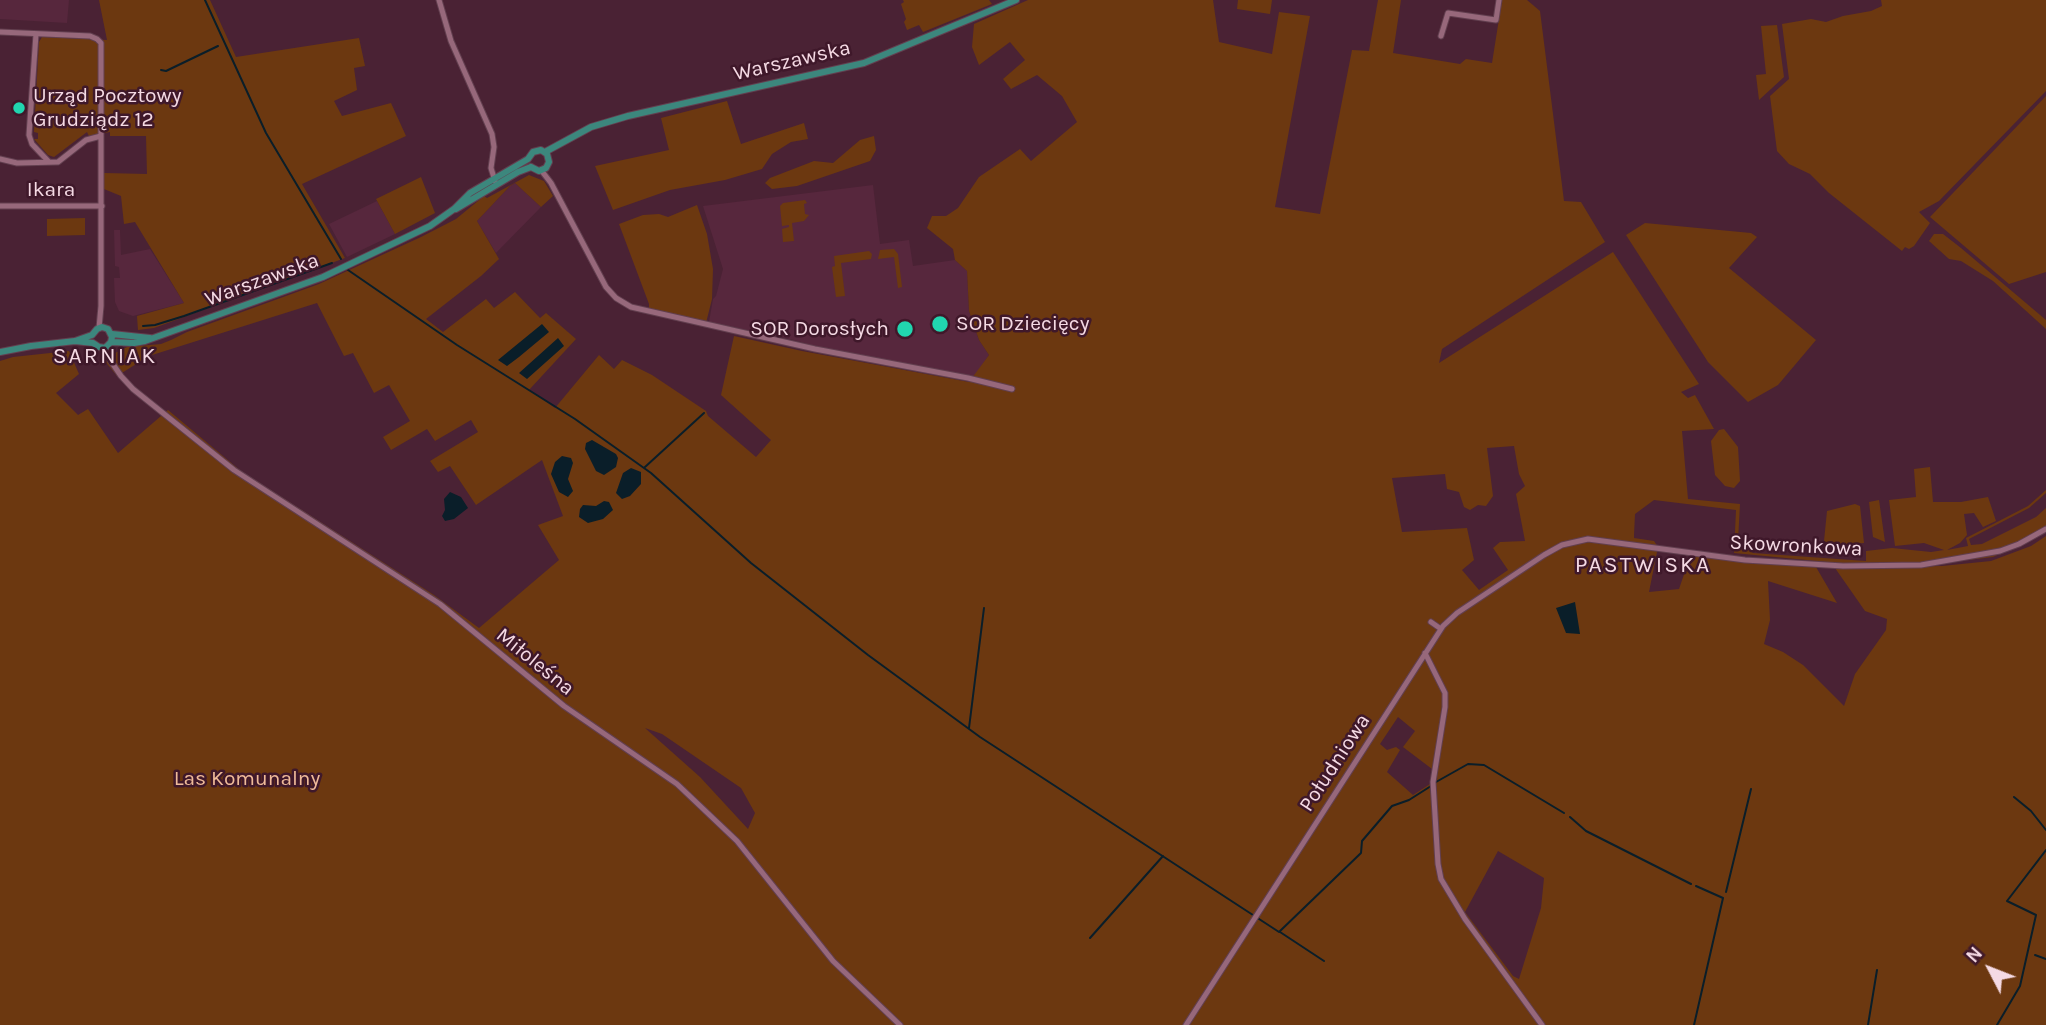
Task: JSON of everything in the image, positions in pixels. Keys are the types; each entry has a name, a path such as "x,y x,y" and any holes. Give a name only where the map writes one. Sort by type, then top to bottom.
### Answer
{"main road":[{"name":"Warszawska","path":"108,343 134,344 323,277 422,231 454,209 470,193 530,163 535,150 547,155 591,127 628,116 864,63 1016,0"},
{"path":"530,163 544,169 547,155"},
{"path":"0,352 75,341 108,343 102,328 75,341"},
{"path":"92,335 93,343"}],"street":[{"path":"439,0 451,41 492,134 494,147 491,168 496,181"},
{"path":"1441,36 1448,13 1496,20 1499,0"},
{"path":"0,32 90,36 97,39 102,48 102,328"},
{"path":"36,34 29,135 32,144 49,162"},
{"path":"0,159 17,163 64,159 86,140 101,136"},
{"path":"544,169 600,278 616,298 631,307 815,349 968,378 1012,390"},
{"name":"Ikara","path":"0,205 102,206"},
{"name":"Miłoleśna","path":"108,343 113,365 134,389 234,470 440,604 564,706 677,784 737,841 833,961 900,1025"},
{"name":"Skowronkowa","path":"1441,629 1457,613 1526,566 1562,545 1580,540 1760,563 1853,566 1930,564 2000,551 2046,529"},
{"path":"1432,622 1441,629"},
{"name":"Południowa","path":"1186,1025 1441,629"},
{"path":"1425,653 1445,693 1446,707 1433,782 1441,879 1465,919 1542,1025"}],"shaded area":[{"path":"0,0 69,0 67,23 0,19"},
{"path":"515,183 541,207 496,253 477,221"},
{"path":"873,185 880,244 909,240 913,266 955,260 967,271 969,311 979,340 989,355 974,377 819,347 709,322 723,269 703,206"},
{"path":"377,201 395,234 347,257 329,224"},
{"path":"114,230 120,230 121,255 150,249 184,303 133,316 119,311 115,302 114,278 120,278 119,267 115,266"}],"green space":[{"path":"99,0 210,0 236,57 359,38 365,66 354,68 357,90 334,101 342,116 391,103 406,136 302,184 345,258 154,328 138,330 137,316 184,303 135,222 124,224 121,196 104,189 104,173 147,174 146,136 110,136 110,132 89,136 87,132 54,157 48,155 34,139 38,139 38,133 34,132 39,42 42,37 107,40"},
{"path":"903,0 989,0 992,4 923,32 919,25 907,30 901,4"},
{"name":"Las Komunalny","path":"1028,0 1213,0 1219,42 1272,54 1279,12 1310,16 1275,207 1320,214 1352,50 1369,51 1378,0 1401,0 1393,53 1460,64 1466,59 1492,63 1502,0 1527,0 1540,11 1564,201 1581,202 1605,242 1442,349 1439,363 1613,252 1699,384 1681,392 1688,398 1695,395 1714,429 1682,431 1688,499 1740,504 1738,541 1753,553 1866,561 1866,551 1892,548 1931,552 1944,550 1924,543 1895,546 1889,500 1916,497 1914,469 1930,467 1933,502 1961,502 1988,497 1996,521 1983,527 1974,513 1964,514 1967,535 1960,543 1947,550 1968,546 1966,538 2028,506 2046,490 2029,508 1969,539 1971,545 1982,544 2036,517 2046,508 2046,532 1993,557 1977,559 1848,564 1734,553 1736,510 1654,500 1635,514 1634,538 1654,541 1658,547 1649,592 1679,589 1692,551 1816,567 1837,603 1768,581 1770,620 1764,644 1803,665 1844,706 1855,674 1886,630 1887,619 1865,611 1835,568 1942,566 1991,561 2031,546 2046,536 2046,1025 0,1025 0,361 69,351 79,374 56,393 78,415 88,409 118,453 168,410 241,471 434,595 479,628 559,560 538,525 563,516 542,460 476,505 450,466 438,472 430,461 478,432 471,420 435,441 427,429 391,450 383,437 410,421 389,385 374,393 353,353 344,356 317,303 149,356 117,376 103,359 127,347 161,344 319,284 456,219 484,196 487,198 529,175 544,181 553,196 541,207 515,183 510,186 477,221 499,259 426,319 443,332 486,299 494,308 515,292 540,318 546,313 576,339 529,390 555,408 599,355 614,369 622,360 652,375 706,411 708,416 756,457 771,440 721,395 734,336 969,382 989,355 979,340 969,311 967,271 955,260 953,249 927,228 932,216 946,216 958,208 979,177 1020,149 1031,161 1077,122 1062,96 1037,75 1011,89 1003,79 1025,60 1010,42 979,65 972,47 974,24","holes":["1514,446 1519,474 1525,486 1516,494 1525,541 1500,542 1493,548 1508,570 1479,590 1462,570 1474,560 1467,528 1402,532 1392,478 1445,474 1447,489 1459,492 1464,507 1470,510 1478,505 1486,506 1493,496 1487,448","1398,717 1415,731 1403,747 1432,769 1430,784 1413,795 1387,772 1400,750 1396,747 1387,750 1380,744","645,728 662,734 741,788 755,813 748,829 700,777","1498,851 1544,878 1541,908 1519,979 1513,976 1465,912"]},
{"path":"1238,0 1272,0 1270,14 1237,9"},
{"path":"1881,0 2046,0 2046,91 1939,201 1919,212 1930,223 1914,246 1909,249 1905,247 1902,251 1829,193 1810,174 1789,164 1777,151 1770,96 1789,79 1782,24 1811,19 1826,22 1871,11 1882,6"},
{"path":"1777,25 1784,77 1759,100 1756,75 1766,74 1761,26"},
{"path":"2046,96 2046,272 2009,284 1930,217"},
{"path":"727,101 741,144 804,123 808,139 791,142 772,154 762,169 725,180 670,190 613,210 595,166 669,150 661,118"},
{"path":"874,136 876,150 870,161 797,186 772,189 765,183 770,178 814,161 833,163 860,140"},
{"path":"421,177 435,213 395,234 376,199"},
{"path":"805,200 805,214 809,215 804,221 792,223 794,241 783,242 782,229 789,225 782,226 780,206 783,203"},
{"path":"697,205 707,234 713,269 712,299 706,323 649,310 619,224 643,215 659,214 668,217"},
{"path":"85,218 85,235 47,236 47,219"},
{"path":"1645,223 1751,233 1757,237 1729,268 1816,340 1778,385 1748,402 1708,362 1626,235"},
{"path":"1934,234 1943,234 2046,320 2046,329 1993,281 1961,261 1949,259 1929,241"},
{"path":"894,249 898,254 902,287 898,288 894,257 878,259 880,250"},
{"path":"869,251 872,254 871,259 841,263 845,296 836,297 832,267 835,266 834,256"},
{"path":"1724,429 1738,447 1740,481 1734,488 1725,486 1715,475 1711,441 1719,430"},
{"path":"1879,500 1885,542 1873,537 1869,502"},
{"path":"1855,504 1860,506 1864,543 1830,546 1824,541 1827,511"}],"water":[{"path":"542,324 549,332 519,357 507,366 498,360"},
{"path":"558,338 564,346 527,379 519,373"},
{"path":"592,440 616,454 618,458 616,467 604,475 596,471 585,449 586,443"},
{"path":"562,456 571,458 573,463 568,479 573,491 568,497 559,492 551,474 555,462"},
{"path":"631,468 641,472 641,484 630,496 622,499 616,493 623,473"},
{"path":"450,492 461,497 468,508 454,519 445,521 442,516 445,510 444,499"},
{"path":"604,501 609,502 613,510 603,519 588,523 579,517 583,505 596,506"},
{"path":"1575,602 1580,634 1566,633 1556,608"}],"waterway":[{"path":"205,0 266,133 341,259"},
{"path":"161,70 166,71 218,46"},
{"path":"143,326 184,316 332,263"},
{"path":"348,270 457,345 575,419 651,473 751,563 868,655 980,737 1279,932 1361,853 1362,841 1392,806 1409,800 1431,786"},
{"path":"645,467 704,413"},
{"path":"969,728 984,608"},
{"path":"1436,782 1468,764 1484,765 1564,813"},
{"path":"1726,892 1751,789"},
{"path":"2014,797 2031,811 2046,830"},
{"path":"1570,817 1586,831 1691,884"},
{"path":"1997,1025 2020,986 2036,915 2007,901 2046,850"},
{"path":"1090,938 1163,856"},
{"path":"1694,1025 1723,898 1696,886"},
{"path":"1280,932 1324,961"},
{"path":"2035,955 2046,959"},
{"path":"1868,1025 1877,970"}],"place":[{"name":"Urząd Pocztowy Grudziądz 12","path":"19,108"},
{"name":"SOR Dziecięcy","path":"940,324"},
{"name":"SOR Dorosłych","path":"905,329"}],"district":[{"name":"SARNIAK","path":"105,356"},
{"name":"PASTWISKA","path":"1643,565"}]}
